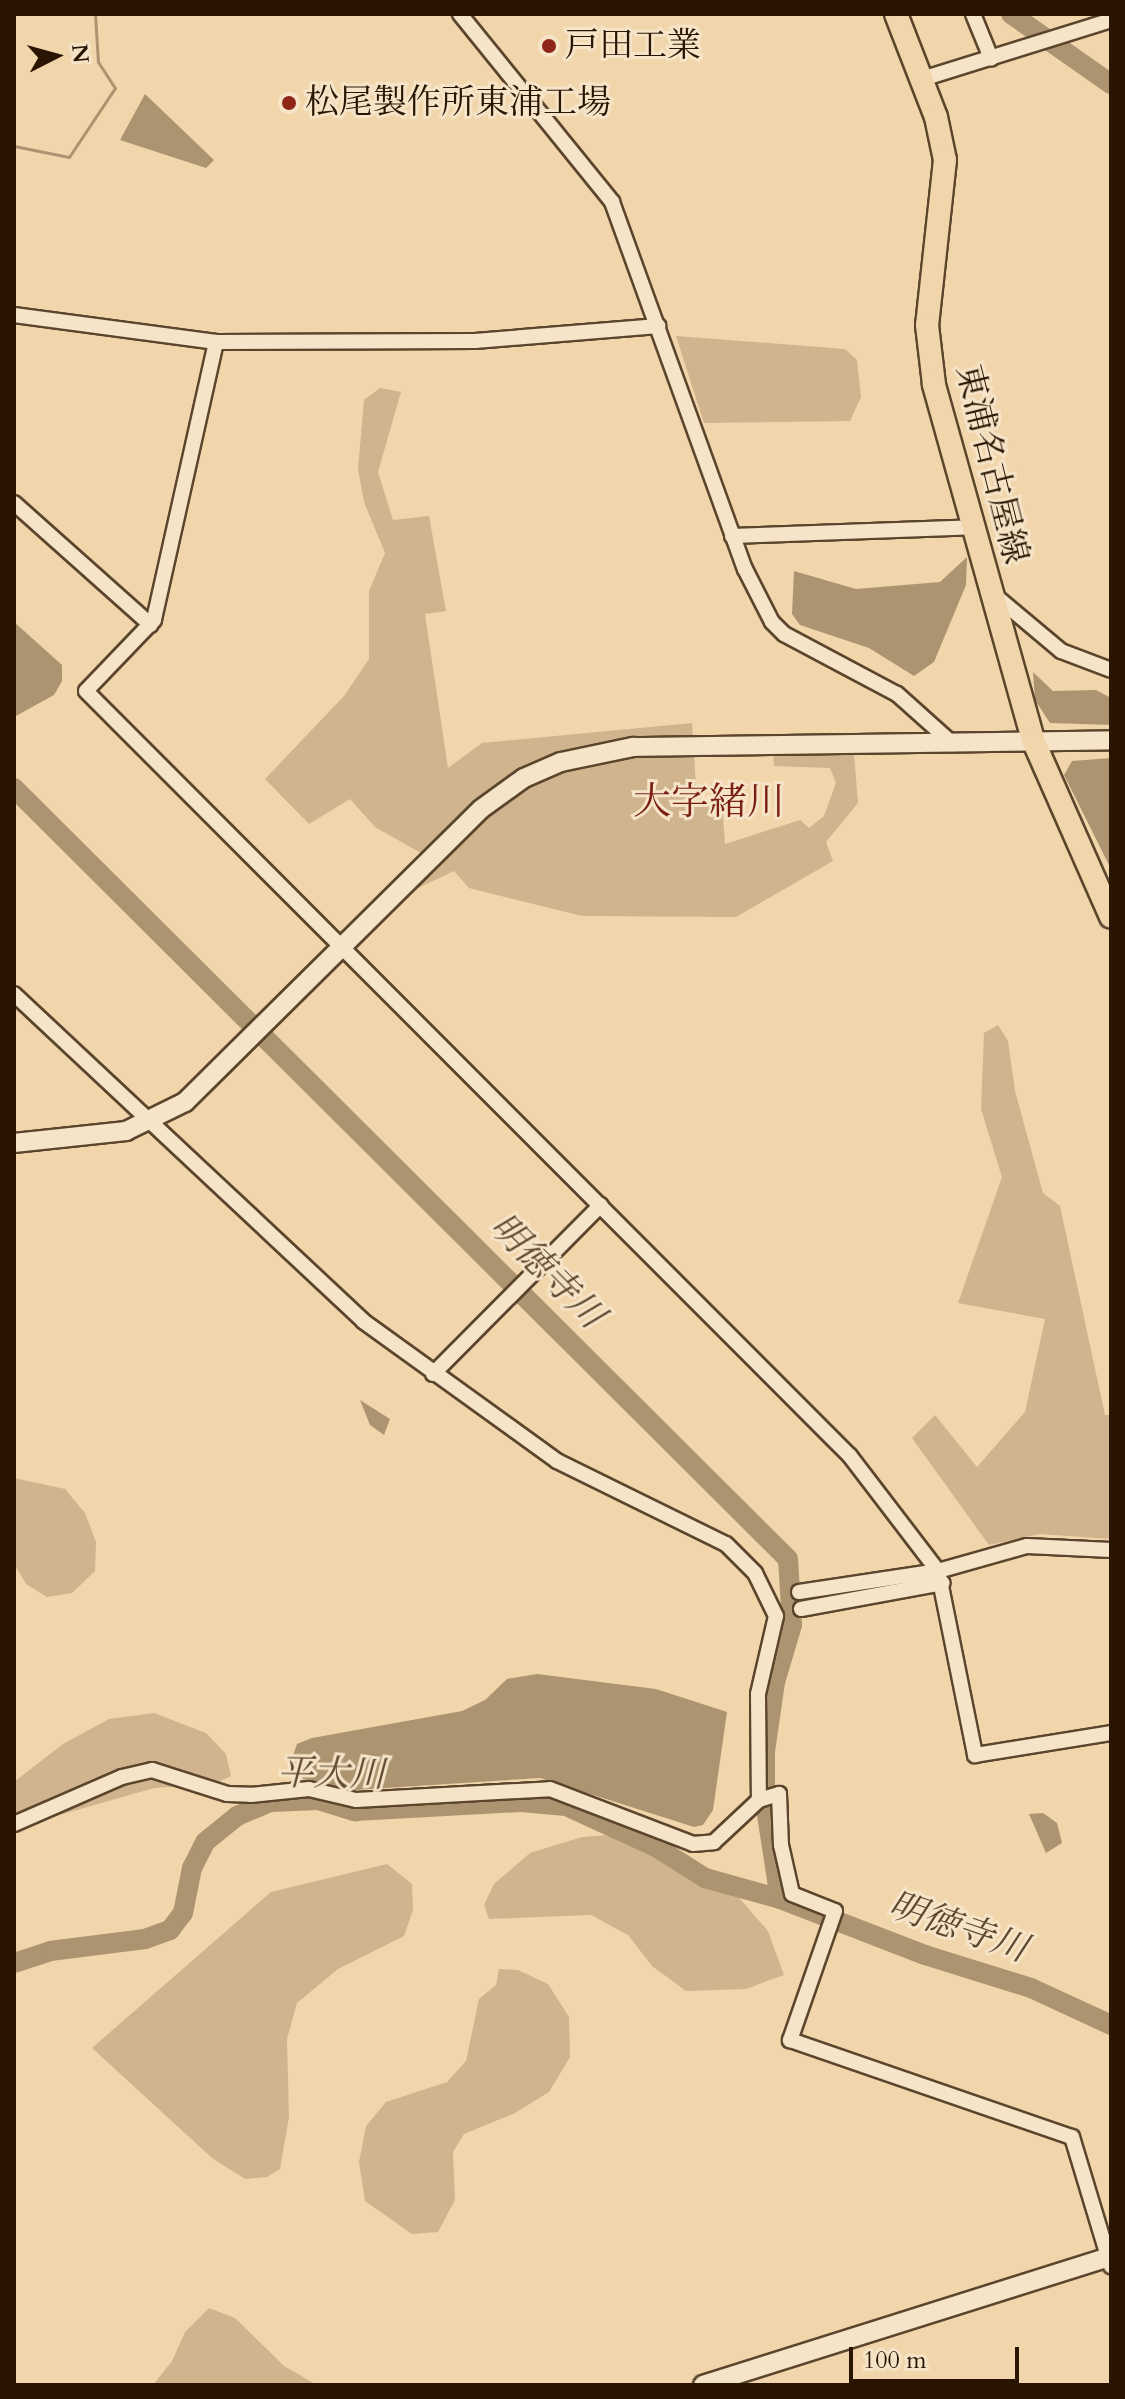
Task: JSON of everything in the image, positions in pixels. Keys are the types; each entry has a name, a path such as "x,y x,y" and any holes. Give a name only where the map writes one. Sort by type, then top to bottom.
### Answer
{"main road":[{"name":"東浦名古屋線","path":"896,14 922,79 945,160 929,299 929,352 990,591 1033,740 1111,917"}],"street":[{"path":"460,14 603,187 658,326 755,595 784,634 897,694 953,744"},
{"path":"973,14 991,58"},
{"path":"922,79 1111,20"},
{"path":"14,315 216,342 419,337 475,341 658,326"},
{"path":"216,342 151,625 86,691 850,1456 941,1577 975,1755 1111,1733"},
{"path":"14,503 151,625"},
{"path":"732,536 973,527"},
{"path":"990,591 1061,651 1111,670"},
{"path":"14,1143 106,1136 151,1122 197,1092 481,809 524,778 561,762 633,747 1111,740"},
{"path":"14,994 351,1310 433,1374 557,1461 726,1544 755,1573 776,1616 758,1694 759,1800"},
{"path":"433,1374 601,1205"},
{"path":"801,1609 941,1577 1027,1546 1111,1550"},
{"path":"799,1592 941,1577"},
{"path":"14,1824 122,1777 152,1770 227,1794 251,1795 309,1789 356,1800 550,1789 693,1844 721,1837 759,1800 778,1794 786,1881 792,1894 835,1911 790,2040 1072,2137 1110,2260 703,2385"}],"shaded area":[{"path":"676,336 845,349 857,360 861,397 850,421 704,423"},
{"path":"380,388 401,392 378,472 393,520 429,516 446,611 425,614 448,768 482,743 692,723 697,801 722,803 725,844 800,820 809,828 824,816 836,783 830,768 774,766 773,753 854,753 858,803 826,842 833,861 736,917 582,916 469,888 454,871 393,900 428,857 375,827 350,799 309,824 265,779 344,696 369,659 369,591 385,553 364,502 358,469 364,400"},
{"path":"998,1025 1008,1041 1015,1091 1043,1193 1060,1206 1105,1415 1111,1415 1111,1539 1040,1534 989,1545 912,1438 935,1415 977,1467 1025,1412 1045,1319 958,1303 1002,1177 981,1109 984,1033"},
{"path":"14,1478 65,1489 85,1513 96,1542 95,1571 72,1593 47,1597 26,1584 14,1564"},
{"path":"154,1713 206,1733 226,1754 231,1776 214,1784 154,1788 14,1828 14,1782 63,1744 109,1719"},
{"path":"620,1834 674,1851 727,1884 768,1931 784,1975 746,1989 686,1991 652,1966 628,1935 591,1915 489,1919 484,1905 494,1884 530,1853 582,1837"},
{"path":"387,1864 412,1884 413,1910 404,1936 338,1969 297,2003 287,2039 289,2117 280,2169 267,2177 245,2179 212,2158 92,2048 271,1892"},
{"path":"499,1969 518,1970 548,1984 569,2017 570,2057 549,2092 515,2113 464,2134 453,2152 455,2200 438,2232 412,2234 365,2201 359,2162 366,2126 386,2102 447,2082 466,2061 479,1999 496,1985"},
{"path":"209,2308 235,2318 284,2366 317,2385 153,2385 172,2361 185,2332"}],"water":[{"path":"145,94 214,160 206,168 120,140"},
{"path":"967,557 966,585 934,662 914,676 869,648 800,625 792,614 794,571 856,589 940,582"},
{"path":"14,622 62,665 62,681 54,695 14,717"},
{"path":"1033,672 1053,691 1096,690 1111,698 1111,725 1050,723 1035,700"},
{"path":"1111,758 1111,869 1064,775 1072,761"},
{"path":"360,1400 390,1419 384,1435 370,1425"},
{"path":"537,1674 656,1689 727,1712 713,1810 703,1825 694,1827 540,1778 354,1790 303,1779 291,1761 297,1744 312,1738 462,1711 485,1700 507,1679"},
{"path":"1043,1813 1057,1823 1062,1843 1046,1853 1029,1814"}],"waterway":[{"path":"14,146 69,157 115,88 98,62 95,14"},
{"path":"1011,14 1111,84"},
{"name":"明徳寺川","path":"14,788 788,1559 792,1625 775,1682 765,1751 765,1802 780,1899"},
{"name":"平大川","path":"14,1963 50,1951 145,1939 170,1930 183,1913 192,1868 205,1842 237,1816 270,1802 318,1800 355,1811 521,1802 566,1806 656,1847 705,1878 780,1899 925,1955 1031,1988 1111,2025"}],"place":[{"name":"戸田工業","path":"549,46"},
{"name":"松尾製作所東浦工場","path":"289,103"}],"district":[{"name":"大字緒川","path":"709,803"}]}
